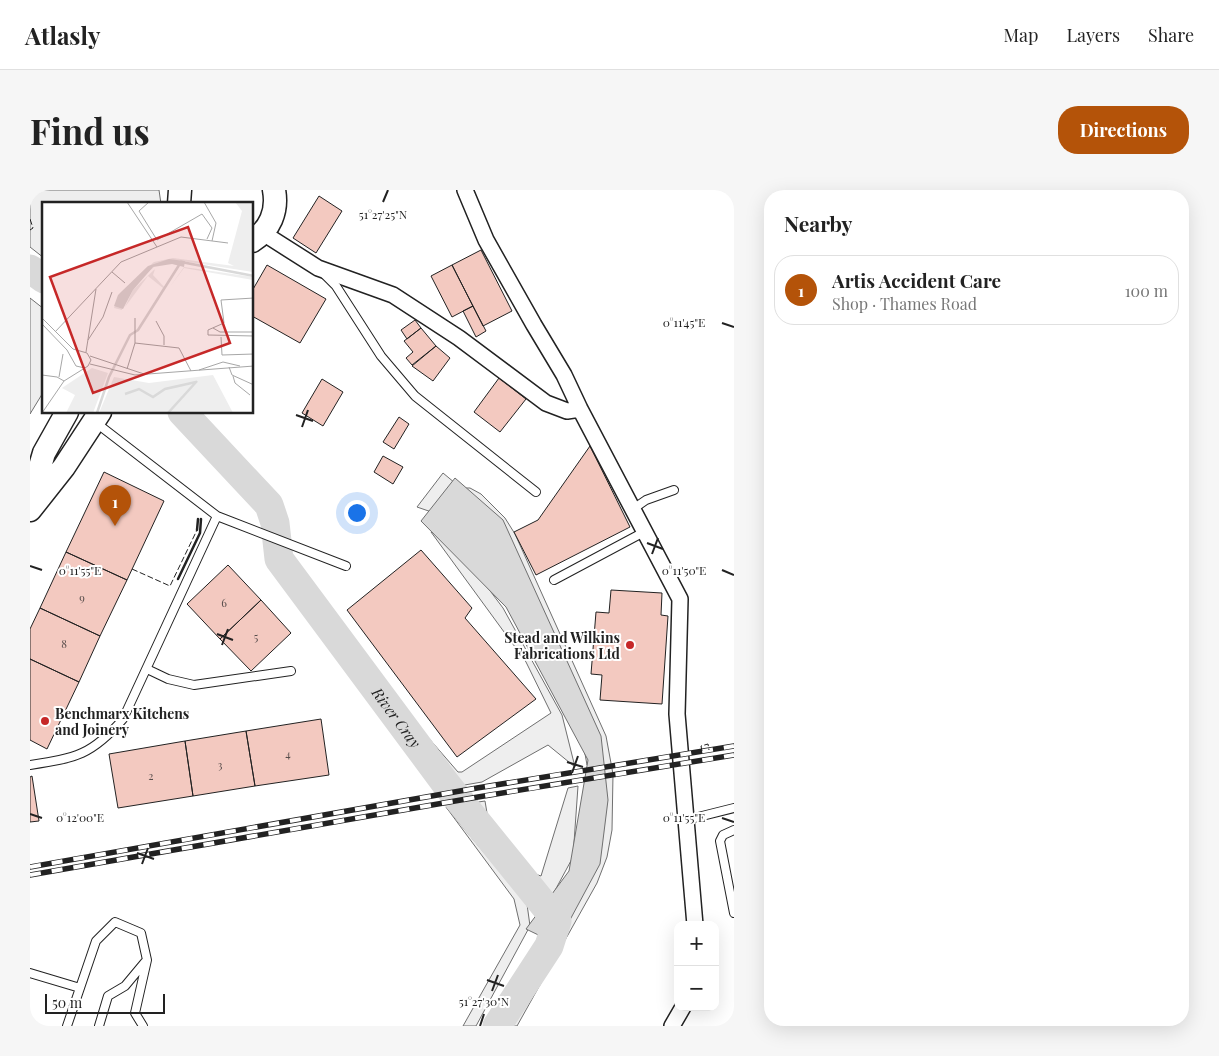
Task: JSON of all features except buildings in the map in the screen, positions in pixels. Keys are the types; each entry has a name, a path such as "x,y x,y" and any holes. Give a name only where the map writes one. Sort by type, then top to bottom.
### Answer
{"main road":[{"path":"258,237 273,215 277,192"},
{"path":"30,501 44,453 66,414"},
{"path":"30,510 64,467 97,417"}],"street":[{"path":"465,190 486,240 564,375 580,410 680,599 677,714 695,921"},
{"path":"258,237 318,268 393,295 460,338 546,403 567,411 580,410"},
{"path":"672,1026 681,1011"}],"lane":[{"path":"318,268 336,286 381,356 416,396 536,492"},
{"path":"97,417 217,516 346,566"},
{"path":"633,509 646,500 674,490"},
{"path":"30,765 80,755 104,741 123,719 217,516"},
{"path":"554,580 644,532"},
{"path":"147,669 168,679 194,685 291,671"},
{"path":"686,820 734,808"},
{"path":"734,830 723,835 720,841 734,913"},
{"path":"67,1026 96,941 115,922 141,933 147,960 135,1013 143,1026"},
{"path":"99,1026 108,996 125,986 147,960"},
{"path":"30,973 80,988"}],"shaded area":[{"path":"30,190 159,190 161,202 42,202 42,256 30,247"},
{"path":"30,298 42,307 42,394 30,414"},
{"path":"443,473 461,488 470,488 481,494 505,518 515,534 606,736 613,774 612,830 607,857 597,883 517,1026 505,1026 580,894 598,749 587,765 580,726 481,529 417,507"},
{"path":"455,478 503,520 601,736 608,800 600,864 557,944 526,929 569,871 588,760 506,607 421,521"},
{"path":"431,532 451,539 503,608 562,715 575,767 548,745 482,782 453,787 356,654 458,772 462,772 551,713 526,662"},
{"path":"578,786 573,857 545,909 465,804 485,801 490,831 520,869 541,876 568,788"},
{"path":"446,807 527,904 530,926 476,1026 463,1026 520,925 514,899"}],"waterway":[{"name":"River Cray","path":"30,269 42,278"},
{"name":"River Cray","path":"184,414 269,505 275,523 279,559 446,784 557,921 549,946 497,1026"}],"railway":[{"path":"30,867 477,788 734,746"},
{"path":"30,875 478,797 734,755"}],"fence":[{"path":"30,219 33,228 30,230"},
{"path":"132,569 170,586 197,530"},
{"path":"702,751 701,746 708,744 709,750"}],"wall":[{"path":"197,530 198,519"},
{"path":"178,579 200,533 201,519"}],"place":[{"name":"Artis Accident Care","path":"115,526"},
{"name":"Stead and Wilkins Fabrications Ltd","path":"630,645"},
{"name":"Benchmarx Kitchens and Joinery","path":"45,721"}]}
